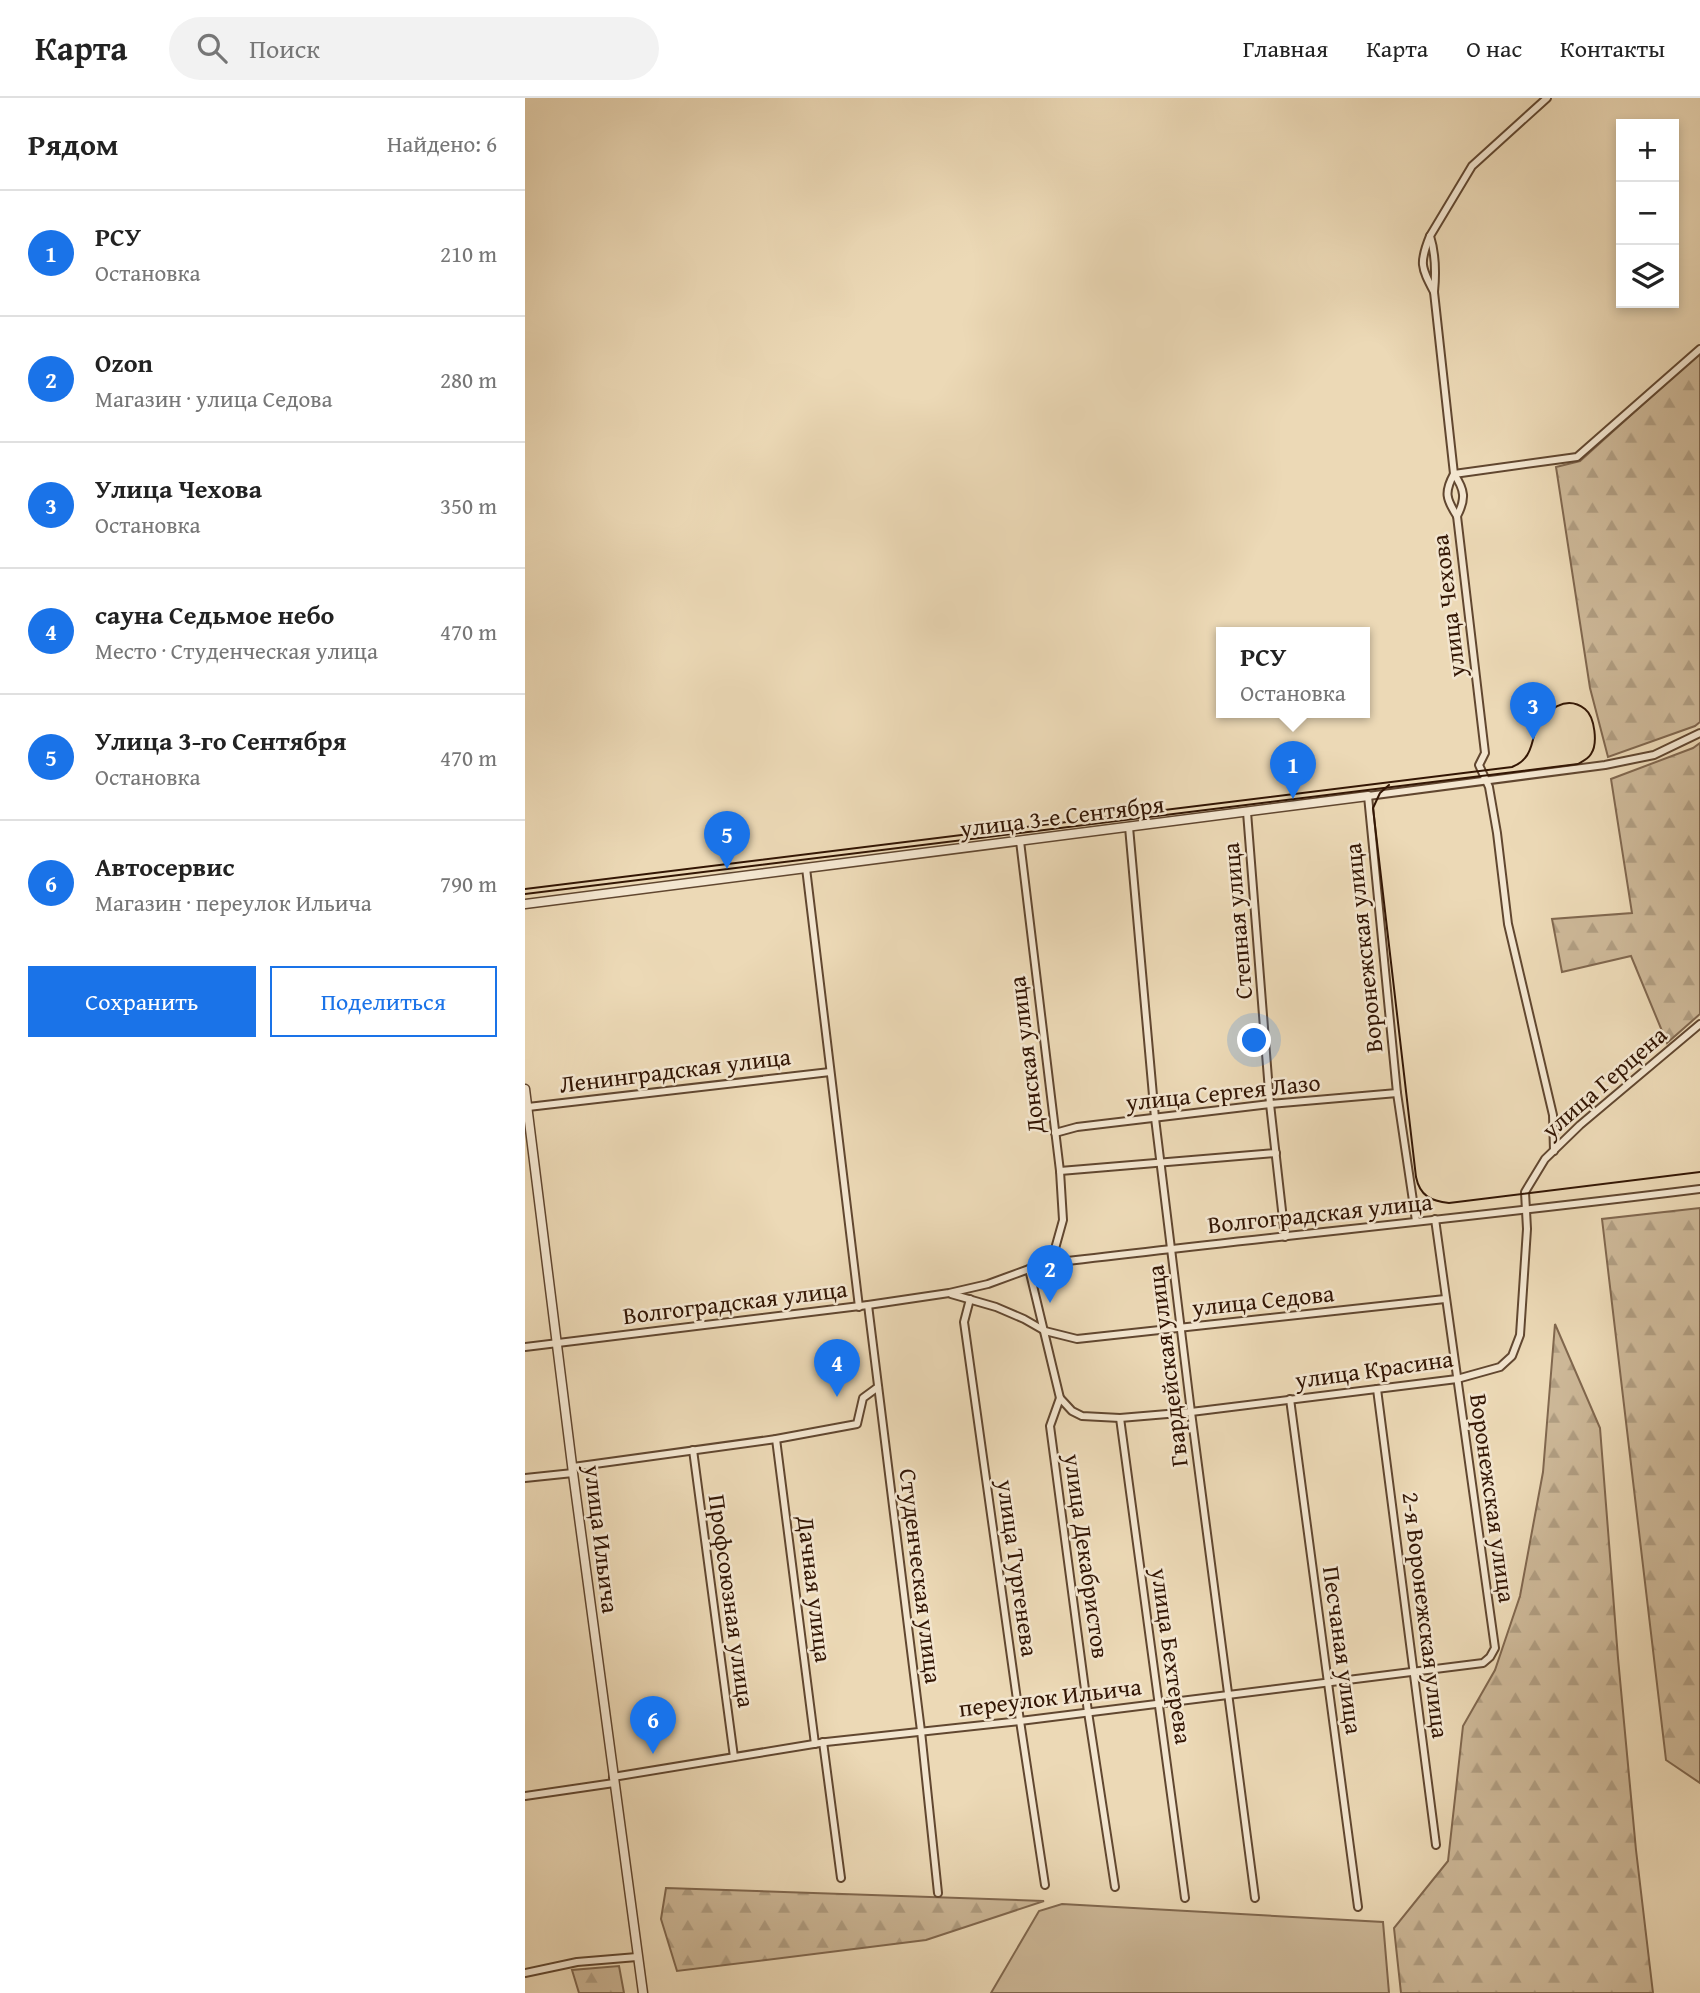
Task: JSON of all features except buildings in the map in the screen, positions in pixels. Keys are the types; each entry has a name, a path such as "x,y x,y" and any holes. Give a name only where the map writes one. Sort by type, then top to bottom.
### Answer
{"street":[{"path":"1434,292 1423,271 1424,250 1430,236 1472,166 1547,98"},
{"name":"улица Чехова","path":"1430,236 1435,251 1434,292 1454,474 1461,485 1464,503 1457,516 1485,753 1479,765 1489,787 1508,924 1553,1115 1554,1151"},
{"path":"1457,516 1449,503 1447,486 1454,474 1577,457 1700,349"},
{"name":"улица 3-е Сентября","path":"525,904 1605,765 1654,755 1700,733"},
{"name":"Воронежская улица","path":"1368,796 1397,1093 1416,1221"},
{"name":"Степная улица","path":"1247,812 1285,1237"},
{"name":"Гвардейская улица","path":"1129,827 1155,1118 1255,1898"},
{"name":"Донская улица","path":"1020,841 1060,1171 1063,1220 1051,1264"},
{"path":"806,868 859,1307"},
{"name":"улица Герцена","path":"1526,1210 1525,1192 1545,1160 1580,1125 1700,1024"},
{"name":"Ленинградская улица","path":"526,1107 830,1072"},
{"name":"улица Ильича","path":"525,1089 643,1993"},
{"name":"улица Сергея Лазо","path":"1055,1133 1077,1127 1271,1104 1397,1093"},
{"path":"1060,1171 1276,1153"},
{"name":"Волгоградская улица","path":"525,1347 859,1307 949,1293 1051,1264 1700,1189"},
{"name":"улица Красина","path":"1060,1398 1072,1410 1089,1418 1120,1418 1191,1412 1457,1379 1500,1367 1509,1361 1520,1335 1526,1210"},
{"name":"Воронежская улица","path":"1435,1219 1495,1648 1490,1657"},
{"path":"1029,1269 1060,1398"},
{"name":"Волгоградская улица","path":"949,1293 970,1299"},
{"name":"улица Седова","path":"970,1299 1010,1313 1045,1331 1077,1339 1445,1299"},
{"name":"улица Тургенева","path":"970,1299 964,1322 1045,1885"},
{"name":"Студенческая улица","path":"868,1305 921,1731 938,1893"},
{"path":"525,1478 857,1424 863,1398 878,1387"},
{"name":"2-я Воронежская улица","path":"1377,1389 1436,1846"},
{"name":"улица Декабристов","path":"1060,1398 1050,1426 1088,1713 1115,1887"},
{"name":"Песчаная улица","path":"1290,1399 1358,1906"},
{"name":"улица Бехтерева","path":"1120,1418 1185,1898"},
{"name":"Дачная улица","path":"776,1438 841,1878"},
{"name":"Профсоюзная улица","path":"693,1450 734,1757"},
{"name":"переулок Ильича","path":"525,1796 819,1743 1415,1672 1483,1663 1490,1657"},
{"path":"525,1973 577,1962 637,1957"}],"green space":[{"path":"1700,353 1700,722 1608,757 1590,688 1556,467 1580,461"},
{"path":"1700,743 1700,1014 1667,1043 1631,956 1562,972 1552,919 1632,913 1611,779"},
{"path":"1700,1208 1700,1783 1666,1760 1602,1219"},
{"path":"1555,1324 1600,1428 1636,1850 1653,1993 1401,1993 1394,1928 1448,1861 1463,1726 1495,1670 1520,1596 1543,1472"},
{"path":"666,1888 1044,1901 926,1940 677,1971 661,1919"},
{"path":"1062,1904 1383,1922 1389,1993 991,1993 1039,1911"},
{"path":"619,1966 624,1993 579,1993 572,1970"}],"tram line":[{"path":"525,889 1512,767 1528,754 1541,721 1551,710 1564,704 1571,703 1585,709 1591,718 1594,731 1593,750 1587,759 1578,764 525,894"},
{"path":"1389,785 1380,793 1373,808 1416,1177 1423,1193 1437,1201 1449,1203 1700,1172"}],"place":[{"name":"Улица Чехова","path":"1533,740"},
{"name":"РСУ","path":"1293,799"},
{"name":"Улица 3-го Сентября","path":"727,869"},
{"name":"Ozon","path":"1050,1303"},
{"name":"сауна Седьмое небо","path":"837,1397"},
{"name":"Автосервис","path":"653,1754"}]}
